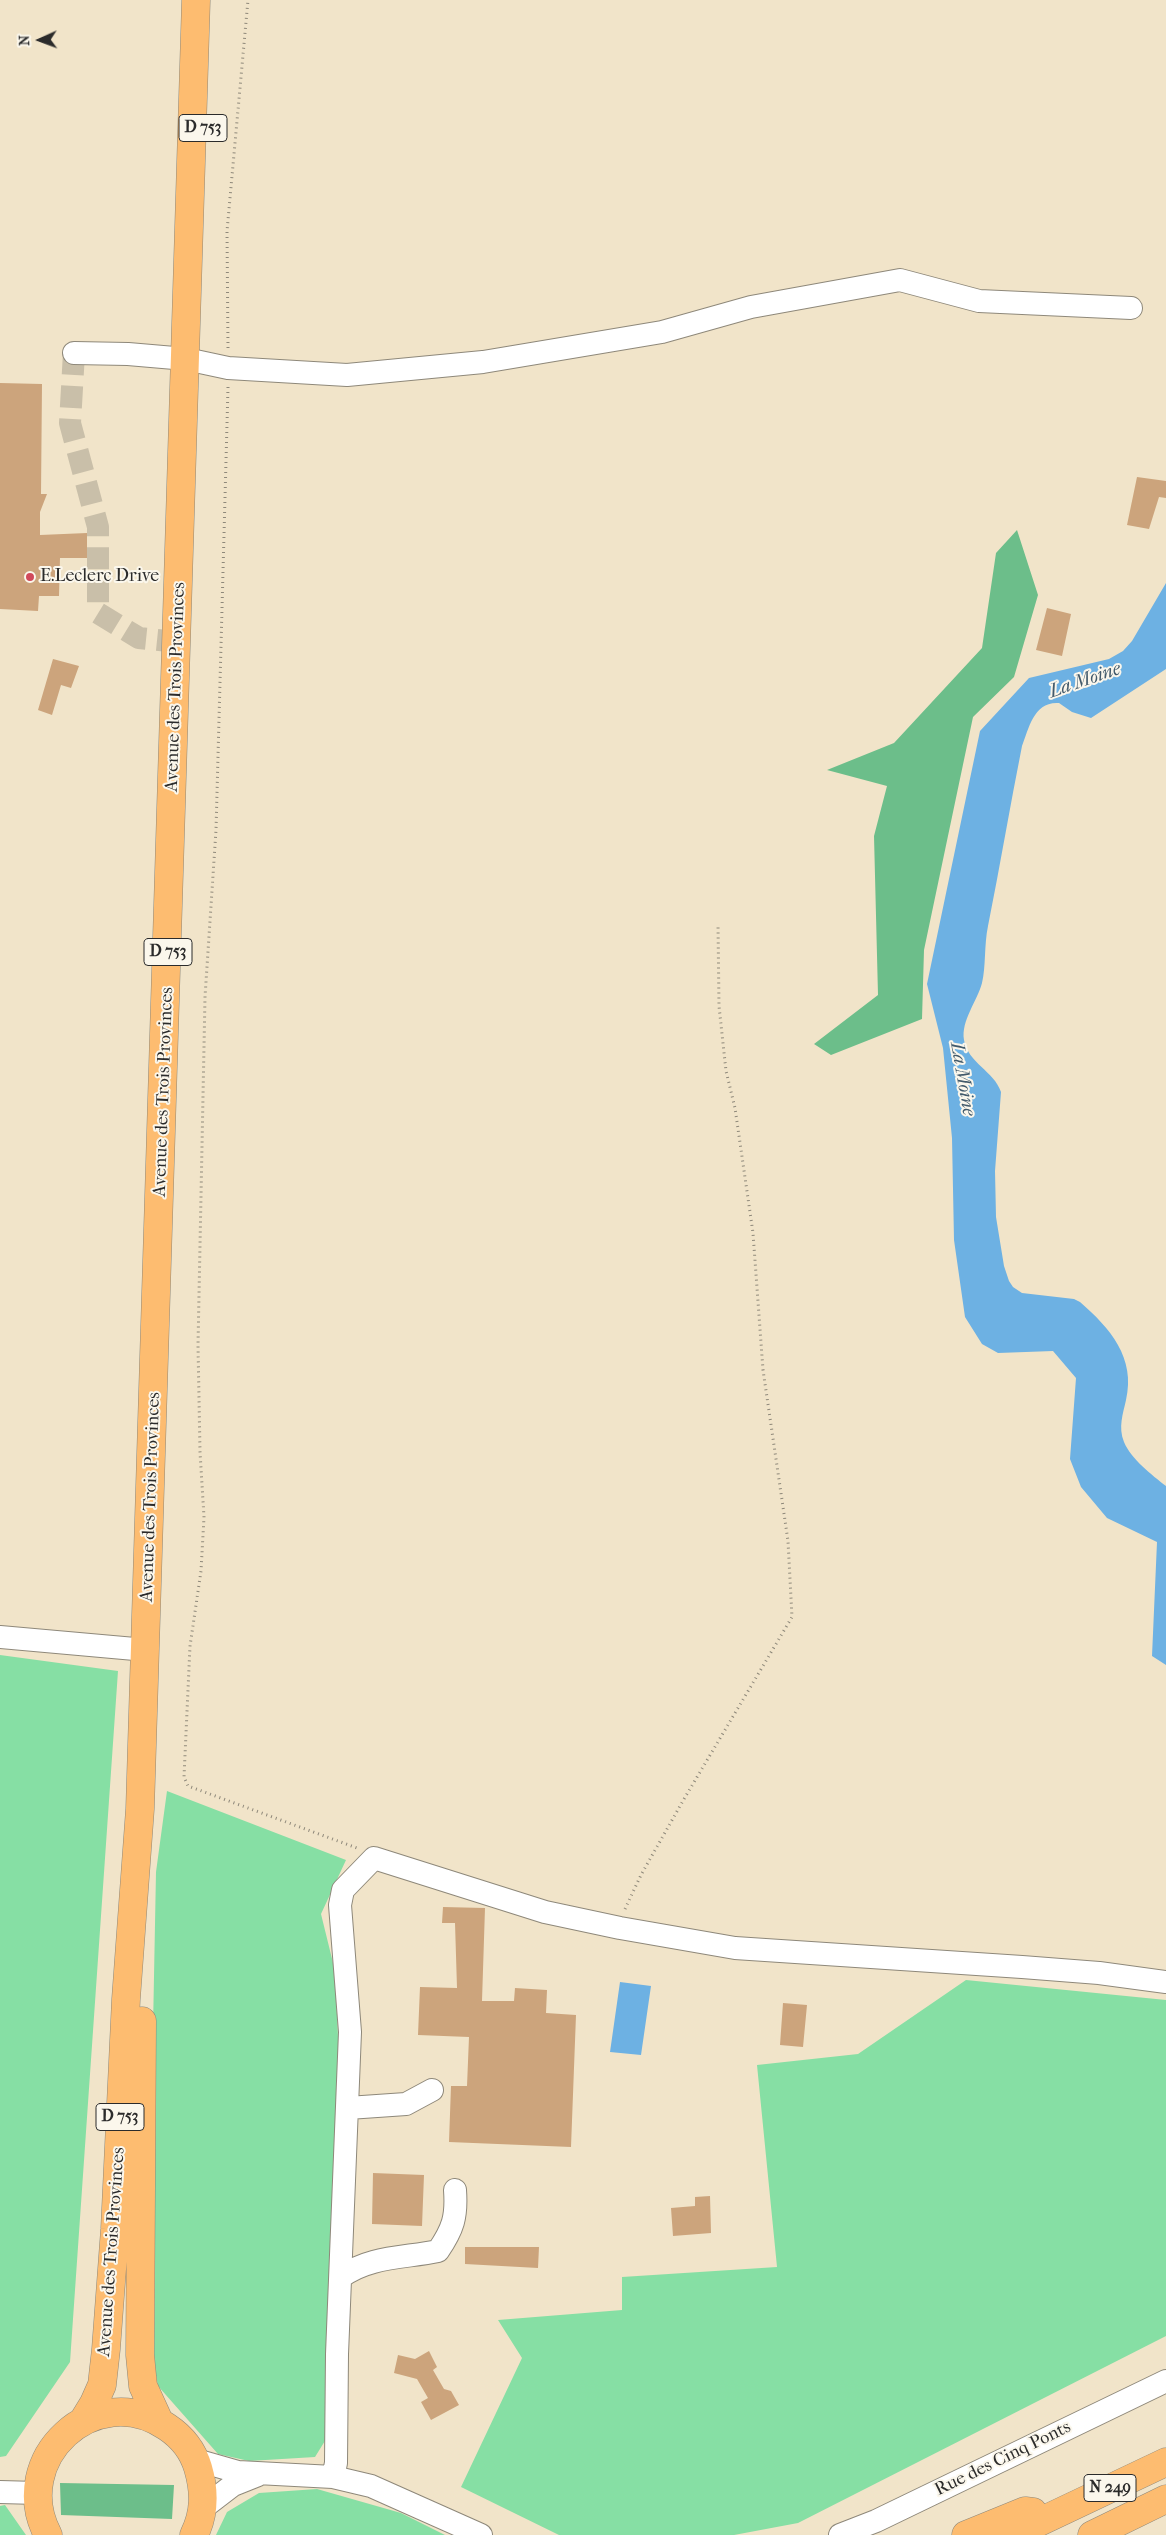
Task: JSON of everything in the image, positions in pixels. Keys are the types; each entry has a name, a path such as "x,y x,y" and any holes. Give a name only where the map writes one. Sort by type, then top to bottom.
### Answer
{"main road":[{"name":"Avenue des Trois Provinces","path":"83,2421 102,2385 106,2349 115,2229 126,1999 140,1809 190,255 196,0"},
{"name":"Avenue des Trois Provinces","path":"190,255 215,0"},
{"name":"Avenue des Trois Provinces","path":"140,1809 143,2093 140,2355 144,2386 159,2421"},
{"path":"48,2535 41,2523 37,2493 41,2471 50,2450 64,2434 83,2421 101,2414 121,2412 140,2414 159,2421 174,2431 187,2445 196,2460 203,2483 203,2508 194,2535"},
{"name":"N 249","path":"1012,2535 1166,2462"},
{"name":"N 249","path":"1092,2535 1166,2500"},
{"path":"966,2535 1025,2511 1054,2515"}],"street":[{"path":"74,353 128,354 186,359 228,368 347,374 483,362 662,332 750,306 900,280 979,301 1131,308"},
{"path":"0,1637 146,1650"},
{"path":"333,2476 336,2463 337,2354 350,2032 340,1905 343,1890 374,1858 545,1912 620,1928 735,1948 1022,1966 1099,1973 1166,1982"},
{"path":"348,2108 406,2104 432,2090"},
{"path":"341,2277 354,2268 375,2261 438,2251 450,2234 457,2212 455,2190"},
{"name":"Rue des Cinq Ponts","path":"840,2535 876,2521 1166,2381"},
{"path":"196,2460 220,2468 261,2474 333,2476 371,2486 480,2535"},
{"path":"203,2508 233,2485 261,2474"},
{"path":"0,2492 37,2493"}],"path":[{"path":"248,0 227,231 228,368 216,830 205,1007 198,1345 200,1452 204,1517 201,1571 190,1646 184,1777 188,1786 335,1838 374,1858"},
{"path":"620,1928 627,1903 641,1875 792,1617 788,1541 763,1370 753,1234 736,1108 725,1062 719,1006 718,924"}],"green space":[{"path":"1017,530 1038,595 1014,677 973,717 924,950 922,1019 831,1055 814,1044 878,995 874,836 887,786 827,770 894,743 982,648 996,553"},
{"path":"0,1655 118,1671 70,2362 6,2456 0,2457"},
{"path":"167,1791 346,1860 321,1914 335,1971 339,2058 328,2436 315,2457 249,2461 218,2454 158,2386 154,2365 155,2218 150,2185 156,1872"},
{"path":"966,1980 1166,2000 1166,2336 798,2523 734,2535 559,2535 461,2487 522,2358 498,2320 622,2310 622,2277 777,2267 757,2065 858,2054"},
{"path":"60,2483 174,2485 172,2519 61,2515"},
{"path":"317,2489 401,2513 445,2535 216,2535 227,2512 259,2493"},
{"path":"5,2505 26,2535 0,2535 0,2506"}],"water":[{"name":"La Moine","path":"1166,583 1166,669 1091,718 1072,712 1059,703 1044,706 1038,711 1030,724 1022,746 988,926 982,983 967,1018 964,1040 970,1055 993,1078 1001,1092 995,1171 996,1217 1004,1266 1009,1281 1013,1287 1022,1293 1074,1299 1080,1302 1110,1333 1124,1357 1127,1371 1128,1385 1121,1426 1124,1442 1132,1455 1148,1472 1166,1486 1166,1665 1152,1656 1157,1542 1107,1518 1081,1487 1070,1459 1076,1378 1053,1351 998,1353 982,1344 965,1317 954,1240 952,1138 943,1048 927,984 980,731 1029,678 1109,659 1123,651 1132,641"},
{"path":"620,1982 651,1986 641,2055 610,2052"}],"building":[{"path":"0,383 42,384 41,494 47,494 40,512 40,535 87,533 87,558 60,558 59,596 39,596 38,611 0,609"},
{"path":"1137,477 1166,481 1166,498 1159,497 1149,529 1127,525"},
{"path":"1047,608 1071,614 1062,656 1036,650"},
{"path":"53,659 79,666 71,688 61,685 52,715 38,710"},
{"path":"443,1907 485,1908 482,2001 514,2001 515,1988 547,1990 546,2013 576,2015 571,2147 449,2142 451,2086 467,2086 469,2037 418,2035 420,1987 457,1988 455,1923 442,1923"},
{"path":"783,2003 807,2005 803,2047 780,2045"},
{"path":"373,2173 424,2175 422,2226 372,2224"},
{"path":"710,2196 711,2233 673,2236 671,2208 695,2206 695,2197"},
{"path":"465,2247 539,2247 538,2268 465,2264"},
{"path":"429,2351 437,2367 433,2370 444,2389 451,2391 459,2405 431,2420 421,2402 428,2398 417,2379 394,2373 398,2355 415,2359"}],"tunnel":[{"path":"74,353 70,423 98,527 98,613 139,638 178,642"}],"place":[{"name":"E.Leclerc Drive","path":"30,577"}]}
